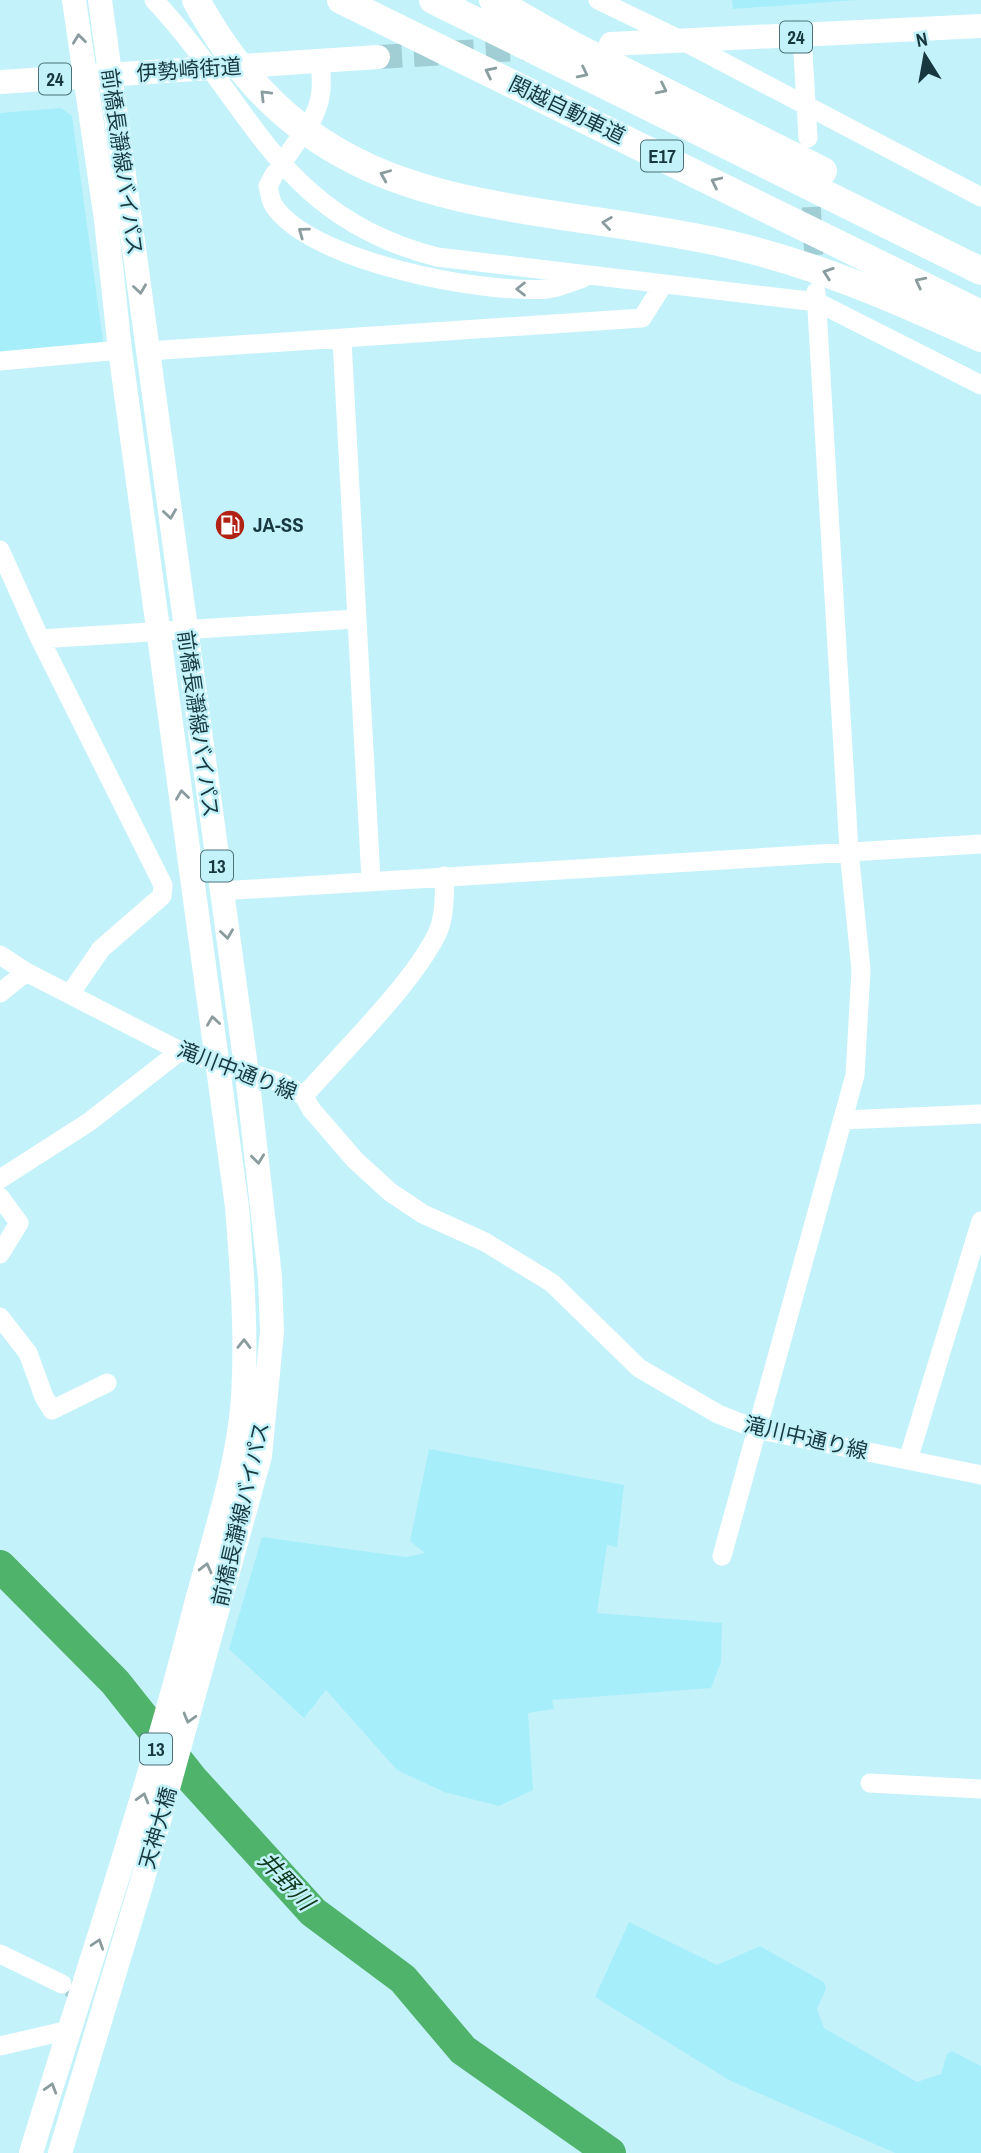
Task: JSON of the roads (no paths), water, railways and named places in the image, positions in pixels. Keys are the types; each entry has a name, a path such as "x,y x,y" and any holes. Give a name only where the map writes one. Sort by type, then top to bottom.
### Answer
{"highway":[{"path":"196,0 233,60 264,94 294,149 467,201 649,229 786,258 867,287 981,338"},
{"name":"関越自動車道","path":"341,0 981,314"},
{"name":"関越自動車道","path":"433,0 981,271"},
{"path":"493,0 572,45 814,165 902,230"}],"main road":[{"name":"前橋長瀞線バイパス","path":"74,0 219,1063 243,1278 243,1398 236,1451 189,1634"},
{"name":"前橋長瀞線バイパス","path":"100,0 247,1074 271,1277 272,1331 260,1456 207,1652"},
{"name":"24","path":"611,44 981,26"},
{"name":"伊勢崎街道","path":"0,82 378,57"},
{"name":"天神大橋","path":"69,2031 124,1864 189,1634"},
{"name":"天神大橋","path":"60,2153 142,1882 207,1652"},
{"name":"13","path":"31,2153 69,2031"}],"street":[{"path":"154,0 197,50 294,149 321,204 369,234 399,248 437,257 587,277 816,297 981,385"},
{"path":"598,0 683,41 981,197"},
{"path":"802,36 804,106 808,138"},
{"path":"320,62 323,87 318,108 268,186 273,205 289,222 312,239 359,258 406,271 506,289 550,289 587,277"},
{"path":"148,351 642,318 663,285"},
{"path":"722,1556 855,1075 861,1020 862,970 849,851 816,297"},
{"path":"342,340 371,880"},
{"path":"0,361 120,351"},
{"path":"0,550 40,639 163,885 162,896 101,949 70,994"},
{"path":"40,639 355,619"},
{"path":"221,891 981,844"},
{"path":"304,1096 421,961 438,931 445,893 444,876"},
{"name":"滝川中通り線","path":"0,955 26,972 180,1051 282,1083 304,1096 311,1109 355,1160 390,1192 423,1214 485,1242 552,1283 639,1368 718,1414 756,1429 981,1475"},
{"path":"0,993 26,972"},
{"path":"0,1179 89,1122 180,1051"},
{"path":"843,1120 980,1120"},
{"path":"0,1197 19,1223 0,1254"},
{"path":"908,1460 981,1221"},
{"path":"0,1317 28,1353 52,1409 107,1383"},
{"path":"870,1783 981,1789"},
{"path":"0,1954 62,1984"},
{"path":"0,2046 69,2031"}],"waterway":[{"name":"井野川","path":"0,1566 115,1682 192,1779 313,1912 403,1979 463,2050 610,2153"}],"tunnel":[{"path":"378,57 534,48"},
{"path":"810,178 815,281"},
{"path":"69,1987 120,2012"}],"place":[{"name":"JA-SS","path":"230,525"}]}
